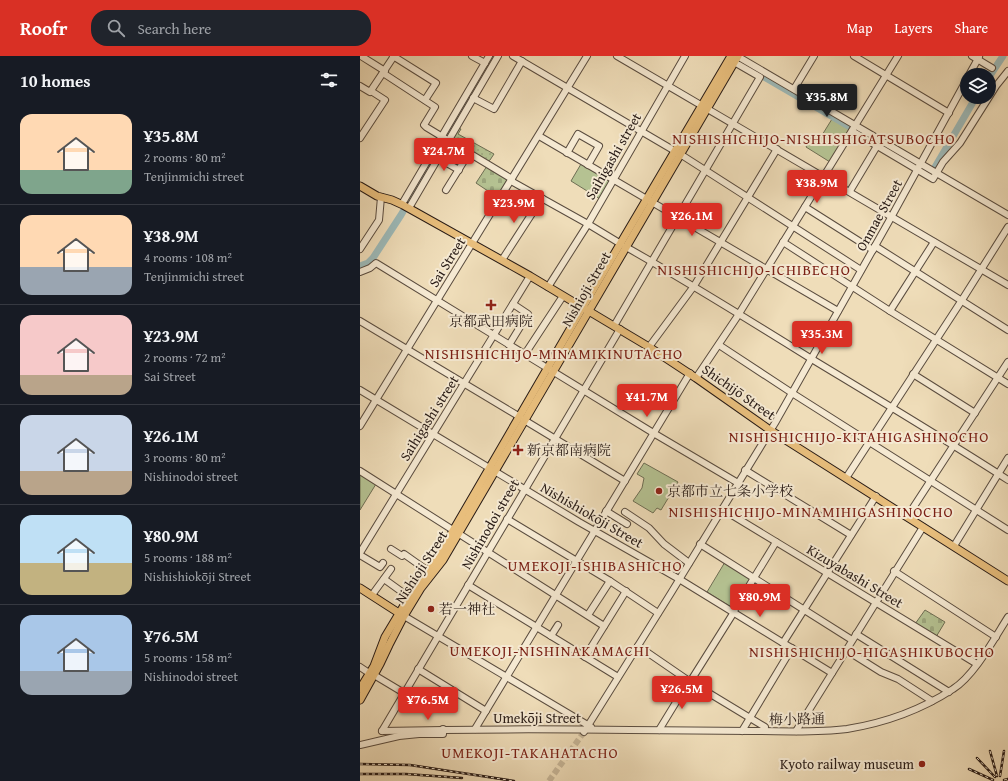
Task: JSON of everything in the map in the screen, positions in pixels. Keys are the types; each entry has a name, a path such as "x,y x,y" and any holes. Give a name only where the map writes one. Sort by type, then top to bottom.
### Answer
{"main road":[{"name":"Nishioji Street","path":"402,614 443,560 456,532 733,57"},
{"name":"Shichijō Street","path":"360,186 381,197 405,206 473,243 649,347 690,373 770,430 1008,581"},
{"name":"Nishioji Street","path":"402,614 409,597 456,532"},
{"path":"360,588 402,614 360,700"},
{"path":"360,689 372,674"}],"street":[{"path":"361,56 435,107 424,125 441,137 511,180 694,286 954,445 1008,480"},
{"path":"371,91 394,56 436,83 425,100"},
{"path":"472,56 485,63"},
{"path":"405,206 441,137 489,56"},
{"path":"405,206 438,158 498,56"},
{"path":"513,56 678,153 861,270"},
{"name":"Sai Street","path":"376,400 587,56"},
{"path":"617,56 1008,285"},
{"name":"Saihigashi street","path":"548,287 588,224 685,56"},
{"path":"794,89 814,56"},
{"path":"854,56 949,112"},
{"path":"696,378 739,314 898,56"},
{"path":"733,57 794,89 854,128 919,166 933,179 934,172 952,154 996,86 1008,71"},
{"name":"Nishinodoi street","path":"382,731 583,390 652,262 760,77 733,57"},
{"path":"972,68 976,57 992,68"},
{"path":"473,98 494,109 522,61"},
{"path":"360,86 385,100 360,138"},
{"name":"Onmae Street","path":"586,729 680,579 792,393 960,92"},
{"path":"854,128 877,146 934,172 1008,214"},
{"path":"567,153 578,134 599,146 588,165"},
{"path":"539,136 838,311"},
{"path":"850,192 877,146"},
{"path":"649,347 694,286 777,149"},
{"path":"446,190 469,153"},
{"path":"438,158 459,170"},
{"path":"361,245 379,220 381,197"},
{"path":"502,260 542,198"},
{"path":"805,207 962,300 1008,330"},
{"path":"846,478 982,269 1008,226"},
{"path":"783,242 890,311 1008,384"},
{"path":"890,311 934,242"},
{"path":"360,272 370,268 376,263 738,483"},
{"name":"Saihigashi street","path":"360,552 530,276"},
{"path":"525,354 563,296"},
{"path":"509,345 528,314 513,304"},
{"path":"360,321 625,480"},
{"path":"719,345 1008,530"},
{"path":"907,517 1008,362"},
{"path":"475,729 690,373"},
{"path":"913,374 975,413"},
{"name":"Nishishiokōji Street","path":"360,390 594,531 680,579 832,673"},
{"path":"360,426 376,400"},
{"path":"954,546 1008,458"},
{"path":"745,470 851,535"},
{"path":"360,471 604,626"},
{"path":"784,643 876,496"},
{"name":"Kizuyabashi Street","path":"722,509 977,664"},
{"path":"606,511 627,524"},
{"path":"625,512 649,528 664,544 689,563"},
{"path":"508,519 577,560 658,613"},
{"path":"796,731 894,571 923,527"},
{"path":"659,730 734,612 776,542"},
{"path":"700,544 852,640"},
{"path":"391,549 402,556 404,554 428,571"},
{"path":"360,552 380,567 383,563"},
{"path":"372,595 391,569"},
{"path":"894,571 996,637"},
{"path":"384,578 409,597"},
{"path":"588,615 610,581"},
{"path":"468,585 618,677"},
{"path":"585,657 626,591"},
{"path":"402,614 507,677 586,729"},
{"name":"梅小路通","path":"586,729 796,731 845,729 882,721 906,713 932,701 949,692 968,677 1008,617"},
{"path":"551,636 558,625"},
{"path":"856,634 949,692"},
{"path":"638,646 690,681 764,727 764,731"},
{"path":"742,731 792,648"},
{"path":"846,650 881,672 898,679 932,701"},
{"path":"360,667 404,693"},
{"path":"418,669 486,711"},
{"path":"360,745 399,736 443,734 443,729"},
{"name":"Umekōji Street","path":"382,731 443,729 586,729"}],"green space":[{"path":"832,119 851,130 830,162 806,147 812,136 819,140"},
{"path":"458,128 461,129 458,134 494,154 490,160 487,162 451,140"},
{"path":"581,164 610,180 600,199 571,181"},
{"path":"487,166 506,177 507,180 497,197 476,183"},
{"path":"644,463 678,482 661,510 657,508 653,513 633,501 642,488 644,478 637,474"},
{"path":"360,474 376,484 360,510"},
{"path":"725,562 750,580 733,607 707,592"},
{"path":"925,610 945,622 936,637 915,624"}],"waterway":[{"path":"360,266 368,263 373,258 401,215 494,56"},
{"path":"995,68 1003,56"},
{"path":"754,71 857,131"},
{"path":"891,151 931,174 972,104"}],"tunnel":[{"path":"549,781 584,732"}],"railway":[{"path":"990,751 997,776"},
{"path":"1000,776 1004,751"},
{"path":"977,758 995,777"},
{"path":"360,764 410,765 514,781"},
{"path":"969,769 993,780"},
{"path":"360,774 406,774 462,778"},
{"path":"1004,780 1008,779"}],"place":[{"name":"京都武田病院","path":"491,305"},
{"name":"新京都南病院","path":"518,450"},
{"name":"京都市立七条小学校","path":"659,491"},
{"name":"若一神社","path":"431,609"},
{"name":"Kyoto railway museum","path":"922,764"}],"district":[{"name":"NISHISHICHIJO-NISHIISHIGATSUBOCHO","path":"814,139"},
{"name":"NISHISHICHIJO-ICHIBECHO","path":"754,270"},
{"name":"NISHISHICHIJO-MINAMIKINUTACHO","path":"554,354"},
{"name":"NISHISHICHIJO-KITAHIGASHINOCHO","path":"859,437"},
{"name":"NISHISHICHIJO-MINAMIHIGASHINOCHO","path":"811,512"},
{"name":"UMEKOJI-ISHIBASHICHO","path":"595,566"},
{"name":"UMEKOJI-NISHINAKAMACHI","path":"550,651"},
{"name":"NISHISHICHIJO-HIGASHIKUBOCHO","path":"872,652"},
{"name":"UMEKOJI-TAKAHATACHO","path":"530,753"}]}
